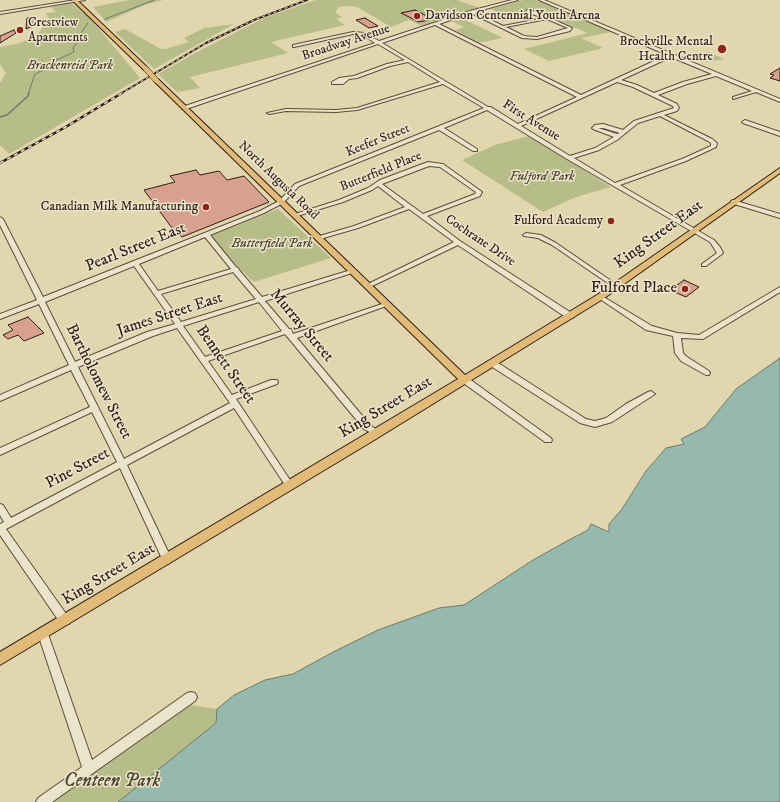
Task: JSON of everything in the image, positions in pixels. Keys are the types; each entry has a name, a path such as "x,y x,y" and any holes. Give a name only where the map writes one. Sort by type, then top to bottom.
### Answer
{"main road":[{"name":"North Augusta Road","path":"75,1 465,380"},
{"name":"King Street East","path":"0,659 290,486 600,298 692,231 780,170"}],"street":[{"path":"34,0 41,7"},
{"path":"0,13 83,0"},
{"name":"Broadway Avenue","path":"184,108 471,12 516,0"},
{"path":"541,0 780,101"},
{"path":"471,12 522,37 530,38 570,30 570,28 548,18 527,11"},
{"path":"502,27 548,18"},
{"path":"436,24 581,97"},
{"name":"First Avenue","path":"294,46 358,32 380,43 569,158 692,231 712,241 717,246 720,253 704,265"},
{"path":"518,126 671,55"},
{"path":"348,78 389,65 408,61"},
{"path":"653,94 717,74"},
{"path":"569,158 597,149 636,122 661,115 677,108 653,94 617,80"},
{"path":"269,113 286,110 336,111 357,109 444,82"},
{"path":"735,98 755,91"},
{"name":"Keefer Street","path":"281,202 297,185 489,108"},
{"path":"615,185 684,160 713,147 714,143 710,140 661,115"},
{"path":"745,122 780,134"},
{"path":"617,136 596,128 598,126 603,126 623,132"},
{"path":"440,128 475,150"},
{"name":"Butterfield Place","path":"295,216 341,201 412,169 428,164 446,167 479,192 478,195 422,216"},
{"name":"Cochrane Drive","path":"378,184 458,242 570,316"},
{"name":"Pearl Street East","path":"0,317 206,235 262,212 281,202"},
{"path":"733,202 780,216"},
{"path":"318,238 356,227 410,207"},
{"name":"Bartholomew Street","path":"0,219 72,366 122,463 167,560"},
{"name":"Murray Street","path":"206,235 236,269 260,300 291,334 367,427 377,433"},
{"path":"526,235 539,236 554,244 617,287"},
{"path":"368,286 458,242"},
{"name":"Bennett Street","path":"135,263 233,401 290,486"},
{"path":"157,293 236,269"},
{"name":"James Street East","path":"0,398 114,348 179,325 352,271"},
{"path":"600,298 649,328 677,335 700,337 780,289"},
{"path":"204,360 387,304"},
{"path":"677,335 679,354 684,359 706,372"},
{"path":"492,363 583,421 595,424 609,420 629,406 651,394"},
{"path":"465,380 548,440"},
{"name":"Pine Street","path":"3,526 122,463 233,401 274,382"},
{"path":"0,452 94,408"},
{"path":"0,507 3,526 65,621"},
{"path":"43,634 89,769"},
{"path":"42,802 191,697"}],"green space":[{"path":"129,0 163,0 145,5 106,22 93,7"},
{"path":"316,0 457,0 480,8 424,27 409,20 391,27 357,7 339,7 335,12 342,17 336,19 345,25 271,42 288,53 190,77 200,88 177,92 158,74 264,18"},
{"path":"523,0 537,0 612,32 581,38 603,48 549,61 524,49 588,33 538,12 508,18 491,9"},
{"name":"Brackenreid Park","path":"71,3 90,18 140,78 9,154 0,145 0,83 6,73 0,64 0,47 20,43 37,35 49,19 46,13 56,12 51,7"},
{"path":"461,18 502,38 478,43 455,30 464,27 451,21"},
{"path":"234,24 154,69 115,32 125,29 161,49 165,49 189,42 184,38 204,28"},
{"path":"708,52 724,59 707,62 692,55"},
{"name":"Fulford Park","path":"529,136 611,187 576,197 543,212 462,160 495,145"},
{"name":"Butterfield Park","path":"278,209 331,258 254,282 210,236"},
{"name":"Centeen Park","path":"190,705 217,709 216,723 118,802 52,802"}],"water":[{"path":"780,358 780,802 118,802 216,723 217,709 234,695 265,680 293,674 378,630 439,608 464,605 533,560 588,530 591,524 609,532 609,524 622,509 646,471 666,448 684,444 681,439 705,427 736,389"}],"building":[{"name":"Davidson Centennial Youth Arena","path":"415,10 433,19 419,22 401,13"},
{"path":"36,17 35,25 26,29 27,18"},
{"path":"365,18 378,26 369,28 356,20"},
{"path":"14,30 16,33 0,43 0,36"},
{"path":"780,68 780,81 770,78 774,75 770,74"},
{"name":"Canadian Milk Manufacturing","path":"196,170 200,175 219,171 227,180 244,176 269,202 182,237 172,228 144,190 175,182 170,176"},
{"name":"Fulford Place","path":"684,280 699,287 686,297 670,290"},
{"path":"28,317 44,333 24,341 18,335 8,339 3,335 13,330 8,325"}],"waterway":[{"path":"105,19 154,0"},
{"path":"28,94 35,74 45,69 50,63 74,52 73,48 77,42 76,37 80,35 88,23"},
{"path":"0,117 7,115 28,96 29,93"}],"railway":[{"path":"120,94 206,43 254,20 307,0"},
{"path":"0,163 64,128 122,93"}],"place":[{"name":"Davidson Centennial Youth Arena","path":"417,16"},
{"name":"Crestview Apartments","path":"20,30"},
{"name":"Brockville Mental Health Centre","path":"722,49"},
{"name":"Canadian Milk Manufacturing","path":"206,207"},
{"name":"Fulford Academy","path":"611,221"},
{"name":"Fulford Place","path":"685,289"}]}
